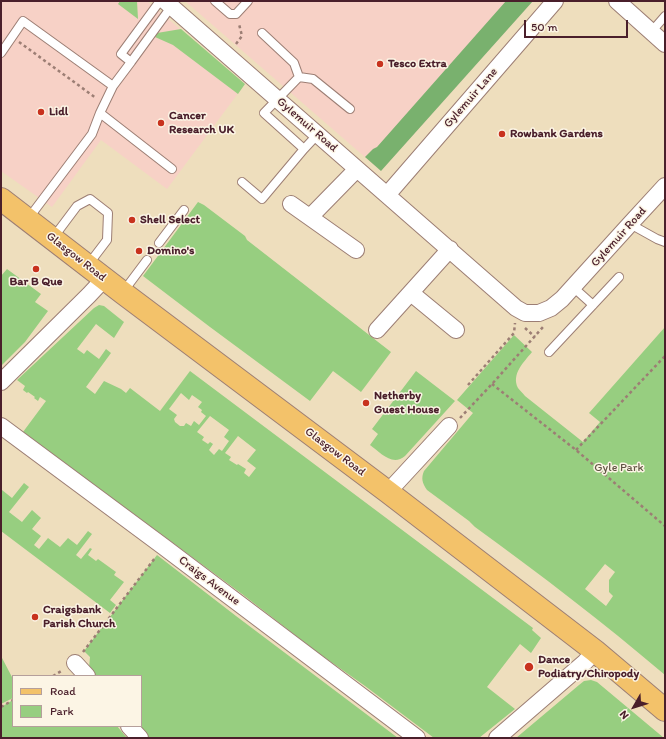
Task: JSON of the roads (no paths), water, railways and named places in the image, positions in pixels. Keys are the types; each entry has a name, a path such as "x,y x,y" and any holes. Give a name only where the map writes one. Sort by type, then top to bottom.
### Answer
{"main road":[{"name":"Glasgow Road","path":"1,199 595,651 665,710"}],"street":[{"name":"Gylemuir Lane","path":"387,195 555,1"},
{"path":"616,1 665,44"},
{"name":"Gylemuir Road","path":"165,3 318,134 516,308 526,312 539,313 551,308 562,299 665,186"},
{"path":"310,218 357,169"},
{"path":"291,204 356,250"},
{"path":"377,330 450,249"},
{"path":"1,382 89,296 96,272"},
{"path":"411,292 456,330"},
{"name":"Craigs Avenue","path":"1,426 417,738"},
{"path":"388,492 449,426"},
{"path":"497,738 586,662 595,651"},
{"path":"75,662 86,675"},
{"path":"130,727 140,738"}],"lane":[{"path":"215,1 230,14 236,14 248,1"},
{"path":"131,62 121,54 165,3"},
{"path":"28,220 92,134 113,86 131,62 165,3"},
{"path":"652,31 665,16"},
{"path":"1,53 23,22 113,86"},
{"path":"262,33 294,63 299,77"},
{"path":"299,77 264,113 304,149"},
{"path":"299,77 313,79 350,109"},
{"path":"100,113 172,169"},
{"path":"242,182 262,199 318,134"},
{"path":"52,239 77,206 90,199 108,213 107,240 96,272"},
{"path":"159,243 184,210"},
{"path":"630,224 665,242"},
{"path":"123,293 147,260"},
{"path":"549,352 619,277"},
{"path":"573,287 593,305"}],"place":[{"name":"Tesco Extra","path":"380,64"},
{"name":"Lidl","path":"41,112"},
{"name":"Cancer Research UK","path":"161,123"},
{"name":"Rowbank Gardens","path":"502,134"},
{"name":"Shell Select","path":"132,220"},
{"name":"Domino's","path":"139,251"},
{"name":"Bar B Que","path":"36,269"},
{"name":"Netherby Guest House","path":"366,403"},
{"name":"Craigsbank Parish Church","path":"35,617"},
{"name":"Dance Podiatry/Chiropody","path":"529,667"}],"park label":[{"name":"Gyle Park","path":"619,468"}]}
